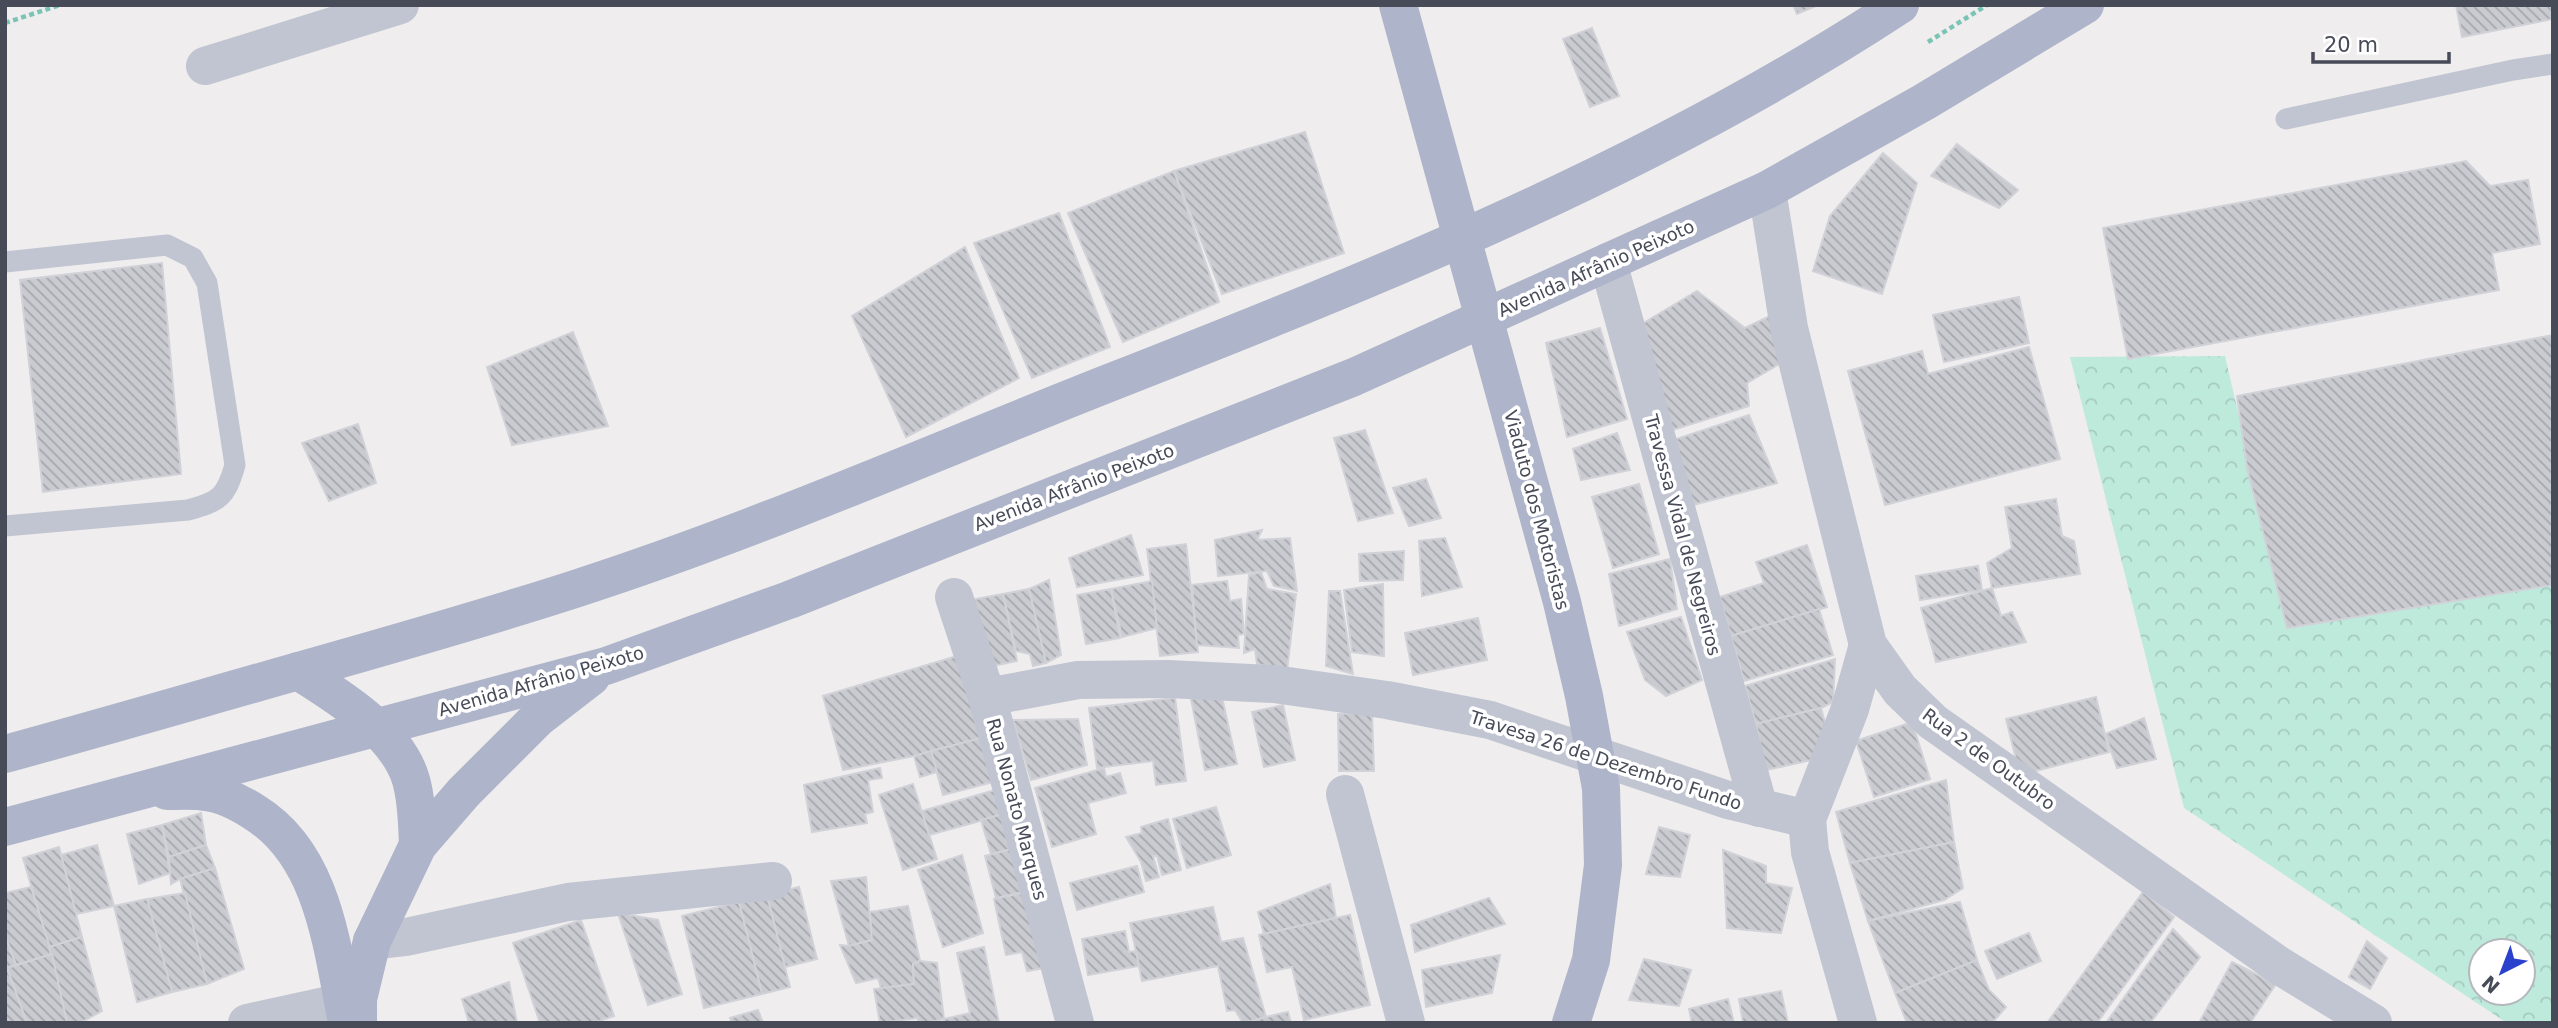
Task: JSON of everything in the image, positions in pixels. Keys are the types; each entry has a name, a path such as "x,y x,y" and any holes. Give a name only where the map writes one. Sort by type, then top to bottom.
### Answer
{"main road":[{"name":"Viaduto dos Motoristas","path":"1398,5 1562,602 1584,696 1601,788 1602,865 1591,960 1572,1023"},
{"path":"5,754 567,592 761,523 1325,298 1559,194 1739,104 1900,5"},
{"name":"Avenida Afrânio Peixoto","path":"5,827 606,666 789,600 1354,377 1767,190 1924,102 2085,5"},
{"path":"349,1016 358,999 372,941 418,845 464,792 538,718 606,666"},
{"path":"298,671 337,696 375,728 397,752 410,777 417,809 418,845"},
{"path":"134,791 206,792 240,803 269,821 292,844 320,898 349,1016"}],"street":[{"path":"205,65 400,5"},
{"name":"Rua 2 de Outubro","path":"1767,190 1789,328 1868,645 1900,690 1934,722 2280,966 2373,1023"},
{"name":"Travessa Vidal de Negreiros","path":"1608,262 1759,808"},
{"name":"Rua Nonato Marques","path":"954,597 987,697 1075,1023"},
{"path":"1858,1023 1810,852 1807,819 1850,709 1868,645"},
{"name":"Travesa 26 de Dezembro Fundo","path":"987,697 1078,680 1168,679 1274,684 1375,698 1490,720 1728,800 1807,819"},
{"path":"1345,794 1406,1023"},
{"path":"372,941 406,937 568,902 773,881"},
{"path":"247,1023 349,1016"}],"lane":[{"path":"2286,119 2513,70 2553,64"},
{"path":"5,262 167,245 194,258 207,284 235,465 229,487 214,503 188,510 5,526"}],"path":[{"path":"5,23 60,5"}],"green space":[{"path":"2225,356 2288,628 2553,585 2553,1023 2507,1023 2483,1007 2537,1007 2537,937 2467,937 2467,996 2184,808 2070,357"}],"building":[{"path":"1793,5 1818,5 1797,14"},
{"path":"2456,5 2553,5 2553,19 2462,37"},
{"path":"1592,28 1619,96 1590,107 1563,39"},
{"path":"1305,132 1344,253 1222,294 1174,171"},
{"path":"1957,144 2018,190 1999,208 1931,176"},
{"path":"1883,153 1917,183 1882,294 1813,271 1830,216"},
{"path":"2466,161 2490,186 2528,180 2540,244 2492,253 2499,290 2128,359 2103,228"},
{"path":"1174,171 1219,302 1123,342 1068,213"},
{"path":"1059,213 1110,347 1032,378 974,243"},
{"path":"965,247 1019,378 906,437 852,316"},
{"path":"162,263 181,474 43,492 20,280"},
{"path":"1697,291 1745,328 1772,315 1781,363 1747,383 1749,406 1663,433 1632,330"},
{"path":"2019,297 2029,343 1944,362 1933,315"},
{"path":"1600,328 1627,419 1567,437 1546,343"},
{"path":"573,332 608,426 512,445 487,367"},
{"path":"2553,335 2553,585 2287,628 2247,468 2237,396"},
{"path":"2029,347 2060,459 1885,505 1848,371 1922,351 1928,374"},
{"path":"1749,415 1777,483 1693,505 1667,442"},
{"path":"358,424 376,483 329,501 302,443"},
{"path":"1365,430 1393,513 1358,521 1334,438"},
{"path":"1617,433 1630,470 1581,480 1573,449"},
{"path":"1426,479 1441,518 1409,526 1393,488"},
{"path":"1639,484 1659,554 1613,568 1592,497"},
{"path":"2056,499 2062,536 2074,541 2080,574 1992,588 1987,563 2012,548 2005,507"},
{"path":"1262,530 1257,540 1290,538 1297,591 1274,586 1267,571 1218,576 1215,540"},
{"path":"1131,535 1143,575 1077,587 1069,558"},
{"path":"1445,538 1462,587 1422,596 1419,541"},
{"path":"1186,544 1198,652 1160,656 1147,549"},
{"path":"1807,545 1827,607 1731,636 1720,597 1764,583 1756,562"},
{"path":"1404,551 1403,580 1360,581 1359,554"},
{"path":"1670,559 1677,609 1619,626 1609,574"},
{"path":"1978,566 1982,590 1920,600 1916,576"},
{"path":"1261,572 1267,589 1296,594 1287,671 1257,664 1255,649 1244,653 1249,575"},
{"path":"1049,580 1061,655 1046,663 1029,589"},
{"path":"1152,581 1157,628 1122,637 1111,589"},
{"path":"1227,581 1230,601 1241,599 1244,634 1238,635 1239,648 1197,645 1192,585"},
{"path":"1383,584 1384,656 1352,652 1344,590"},
{"path":"1992,588 2001,616 2012,612 2026,642 1936,662 1921,608"},
{"path":"1029,589 1046,663 1033,666 1030,654 1016,651 1003,594"},
{"path":"1111,589 1120,638 1086,644 1077,595"},
{"path":"1329,591 1340,591 1353,674 1326,666"},
{"path":"1003,594 1017,661 983,668 970,600"},
{"path":"1819,609 1833,655 1744,681 1731,636"},
{"path":"1681,617 1702,680 1666,696 1645,680 1627,632"},
{"path":"1478,618 1487,660 1413,675 1405,633"},
{"path":"957,656 985,737 914,756 843,770 823,696"},
{"path":"1835,659 1833,702 1821,708 1756,724 1745,686"},
{"path":"1221,693 1237,764 1205,770 1191,699"},
{"path":"2096,697 2109,752 2020,775 2006,719"},
{"path":"1175,698 1186,781 1156,785 1153,761 1097,768 1089,708"},
{"path":"1283,705 1295,760 1264,767 1252,712"},
{"path":"1821,708 1826,727 1816,759 1766,770 1756,724"},
{"path":"1372,713 1374,771 1339,771 1338,714"},
{"path":"2144,718 2156,759 2117,768 2105,734"},
{"path":"1078,719 1087,765 1031,780 1013,720"},
{"path":"1912,722 1930,779 1874,797 1856,741"},
{"path":"985,737 997,781 943,795 931,751"},
{"path":"931,751 937,772 920,777 914,756"},
{"path":"880,768 882,778 868,780 873,812 865,814 867,823 812,832 804,785"},
{"path":"1104,768 1106,777 1120,773 1126,793 1088,803 1096,834 1052,847 1035,788"},
{"path":"1946,780 1954,842 1850,863 1836,812"},
{"path":"913,784 937,859 903,870 879,795"},
{"path":"1002,788 1009,813 929,835 922,811"},
{"path":"1216,807 1231,855 1187,868 1173,819"},
{"path":"201,813 206,845 169,857 162,825"},
{"path":"1006,813 1015,848 991,854 981,820"},
{"path":"1168,819 1181,870 1162,875 1157,856 1153,856 1159,877 1146,881 1141,862 1126,837 1142,833 1141,827"},
{"path":"162,825 170,873 139,884 127,834"},
{"path":"1659,827 1690,835 1680,877 1646,874"},
{"path":"1954,842 1963,888 1944,900 1868,921 1850,863"},
{"path":"97,845 114,906 76,914 61,855"},
{"path":"206,845 215,868 171,884 169,857"},
{"path":"59,847 82,937 49,947 23,858"},
{"path":"1020,847 1031,890 996,898 985,856"},
{"path":"1723,850 1766,866 1766,883 1792,888 1781,933 1727,928"},
{"path":"962,855 983,933 943,947 918,870"},
{"path":"1137,866 1144,892 1077,910 1070,883"},
{"path":"215,868 244,969 207,984 180,879"},
{"path":"866,877 872,940 849,946 831,881"},
{"path":"1330,884 1336,918 1264,934 1258,912"},
{"path":"31,887 52,954 16,965 5,935 5,893"},
{"path":"799,887 817,959 785,967 767,895"},
{"path":"1028,892 1045,968 1027,971 1022,952 1006,955 994,899"},
{"path":"2143,892 2174,917 2097,1023 2047,1023"},
{"path":"185,893 207,984 172,992 147,899"},
{"path":"767,895 790,987 762,994 739,902"},
{"path":"1489,898 1505,924 1415,952 1411,925"},
{"path":"147,899 172,992 137,1002 114,906"},
{"path":"739,902 762,994 704,1008 682,916"},
{"path":"1960,902 1977,960 1895,993 1868,921"},
{"path":"908,906 920,961 913,964 914,984 881,988 878,978 856,983 840,945 849,946 872,940 870,912"},
{"path":"1213,907 1221,942 1243,938 1266,1017 1243,1023 1235,1010 1227,1011 1218,966 1142,981 1130,923"},
{"path":"618,913 658,920 682,994 648,1005"},
{"path":"1350,915 1370,1005 1304,1020 1292,967 1267,972 1259,935"},
{"path":"581,920 614,1016 593,1023 540,1023 513,943"},
{"path":"2173,929 2200,957 2150,1023 2106,1023"},
{"path":"1125,931 1129,952 1136,951 1139,966 1088,975 1082,939"},
{"path":"2029,933 2041,961 1997,979 1985,951"},
{"path":"5,935 16,965 5,968"},
{"path":"82,937 102,1011 80,1023 67,1023 49,947"},
{"path":"2367,941 2387,958 2370,989 2349,977"},
{"path":"984,947 999,1023 945,1023 944,1019 970,1013 957,953"},
{"path":"52,954 67,1023 27,1023 7,968"},
{"path":"1500,955 1492,993 1426,1007 1422,970"},
{"path":"1644,959 1691,970 1679,1006 1629,1000"},
{"path":"1977,960 1989,990 2006,1007 1992,1023 1907,1023 1895,993"},
{"path":"920,961 937,963 944,1019 926,1023 918,1023 918,1018 880,1023 874,989 914,984 913,964"},
{"path":"2232,962 2276,984 2250,1023 2199,1023"},
{"path":"7,968 27,1023 5,1023"},
{"path":"509,982 517,1023 469,1023 462,999"},
{"path":"1781,991 1788,1023 1743,1023 1739,999"},
{"path":"1728,999 1734,1023 1692,1023 1689,1009"},
{"path":"758,1010 763,1023 732,1023 730,1018"},
{"path":"1288,1012 1291,1023 1246,1023 1266,1017"}]}
